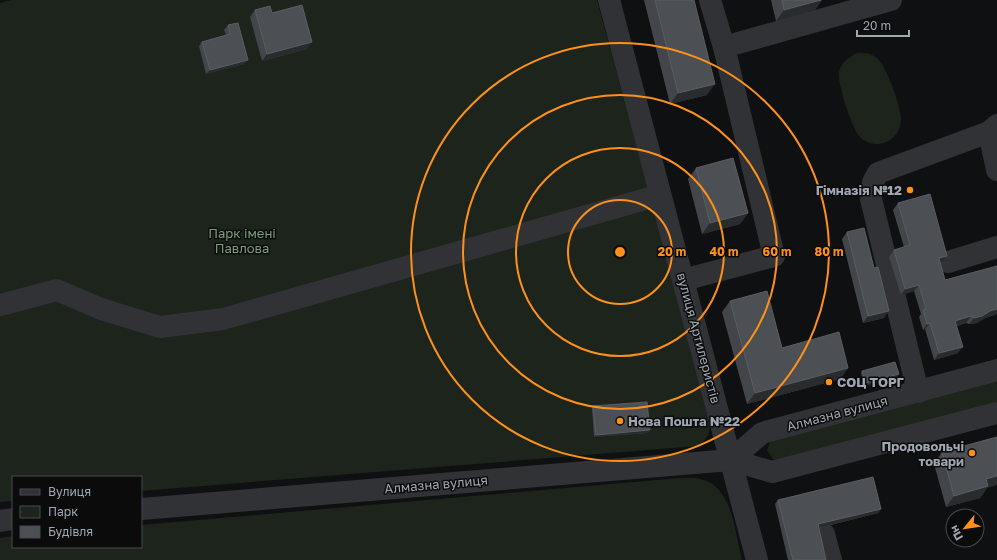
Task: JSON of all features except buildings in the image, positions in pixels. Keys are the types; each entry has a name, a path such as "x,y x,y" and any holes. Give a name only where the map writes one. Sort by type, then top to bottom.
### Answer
{"street":[{"name":"вулиця Артилеристів","path":"609,0 757,560"},
{"path":"683,280 774,256 724,47 710,0"},
{"path":"724,47 891,0"},
{"path":"918,392 871,199 873,182 878,174 993,128 997,170"},
{"path":"0,305 57,290 101,309 160,327 223,319 660,195"},
{"path":"948,262 997,247"},
{"name":"Алмазна вулиця","path":"731,460 762,433 997,370"},
{"name":"Алмазна вулиця","path":"142,509 731,460 772,472 997,413"},
{"path":"0,520 12,520"},
{"path":"824,534 831,560"}],"green space":[{"name":"Парк імені Павлова","path":"11,0 597,0 711,423 710,431 707,437 697,446 142,491 142,476 12,476 12,501 0,502 0,3"},
{"path":"857,53 870,54 875,56 881,62 889,77 899,105 901,119 900,127 894,137 888,142 878,144 871,143 859,136 846,105 840,86 839,72 845,61"},
{"path":"997,379 997,403 776,460 772,458 767,450 771,440"},
{"path":"693,478 701,479 712,484 720,491 726,501 731,512 742,560 0,560 0,538 12,536 12,548 142,548 142,525"}],"place":[{"name":"Гімназія №12","path":"910,190"},
{"name":"СОЦ ТОРГ","path":"829,382"},
{"name":"Нова Пошта №22","path":"620,421"},
{"name":"Продовольчі товари","path":"972,453"}]}
